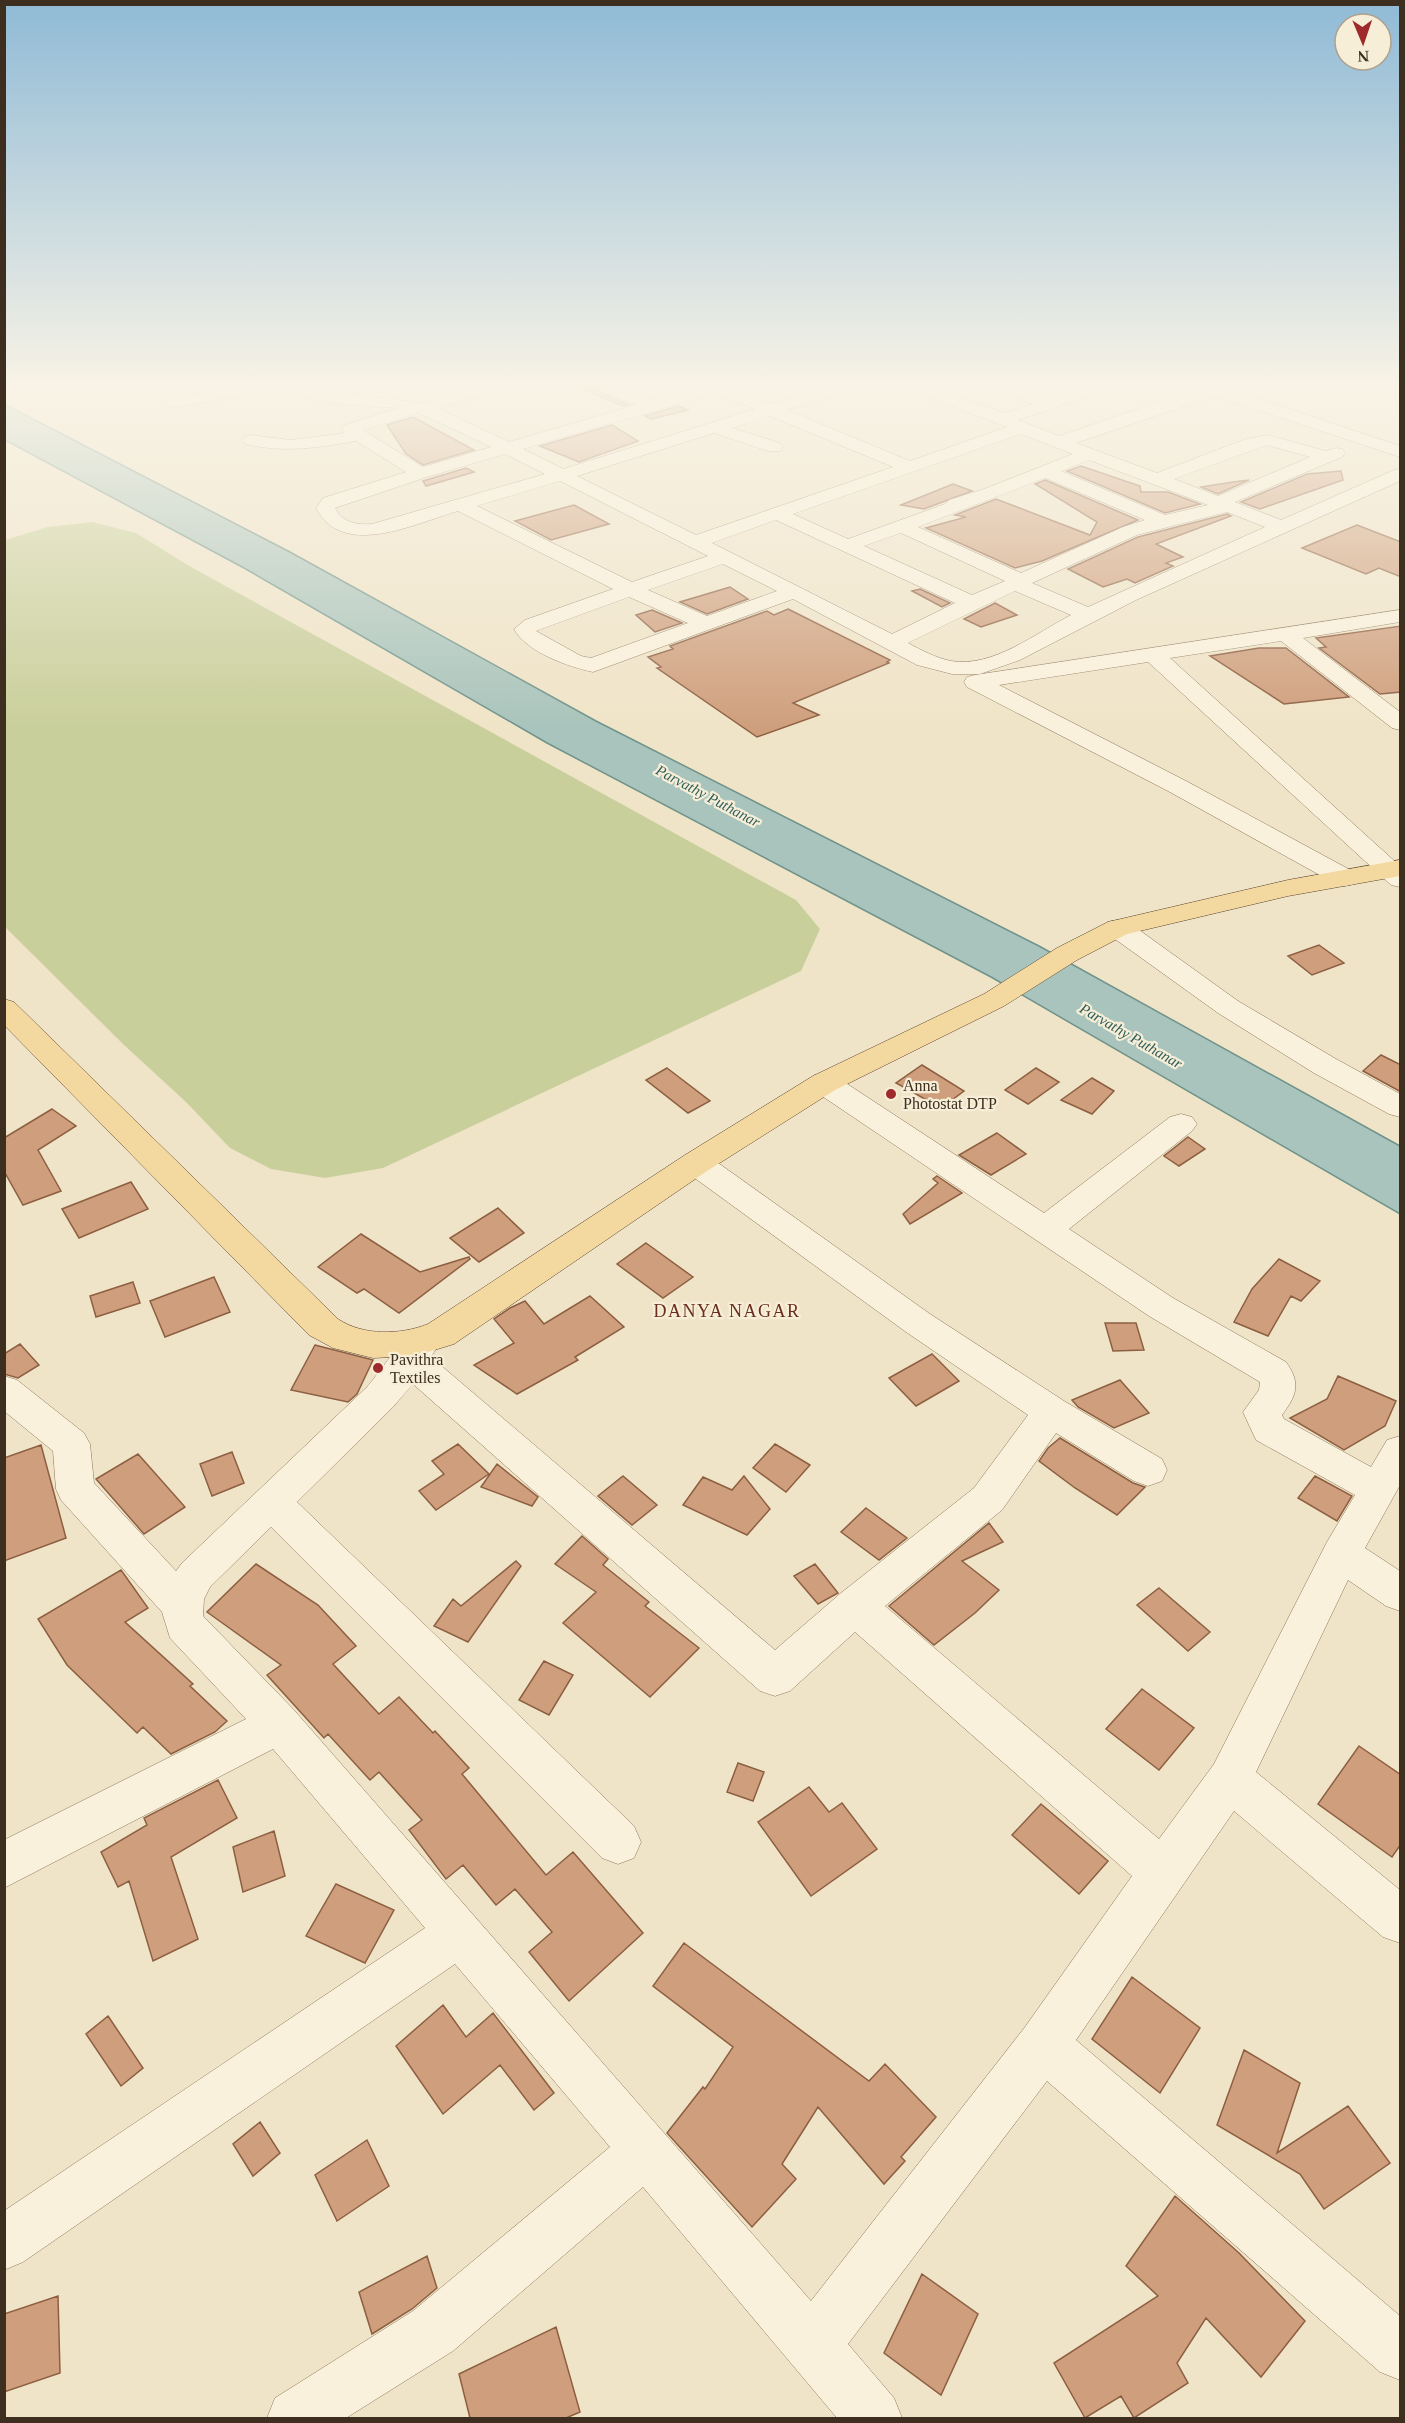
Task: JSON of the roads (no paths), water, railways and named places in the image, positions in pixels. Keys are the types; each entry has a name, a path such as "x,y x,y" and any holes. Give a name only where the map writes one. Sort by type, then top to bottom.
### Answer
{"main road":[{"path":"4,1008 304,1309 332,1332 352,1340 416,1351 696,1163 824,1083 994,1000 1067,954 1118,928 1288,888 1397,872"}],"street":[{"path":"333,501 325,508 328,515 340,525 365,530 474,501"},
{"path":"614,501 893,642 926,661 953,670 998,661 1088,615 1339,501"},
{"path":"695,542 812,501"},
{"path":"849,545 967,501"},
{"path":"1116,501 1163,521"},
{"path":"1216,501 1281,526"},
{"path":"893,642 972,603 1131,531 1230,501"},
{"path":"461,505 629,589 706,624"},
{"path":"778,513 972,603"},
{"path":"902,526 1088,615"},
{"path":"724,557 532,624 525,629 528,635 574,660 593,665 794,592"},
{"path":"1345,878 1177,786 975,682 1401,616"},
{"path":"1285,634 1401,723"},
{"path":"1153,655 1397,872"},
{"path":"1118,928 1228,1007 1325,1066 1401,1107"},
{"path":"812,2345 1043,2045 1230,1779 1341,1554 1390,1470 1269,1429 1263,1412 1279,1387 1279,1378 1273,1372 1161,1307 824,1083"},
{"path":"1045,1230 1181,1124"},
{"path":"696,1163 918,1323 1051,1411 1148,1470"},
{"path":"874,2418 279,1725 185,1625 181,1605 186,1589 196,1575 380,1397 416,1351 775,1677 855,1606 988,1499 1051,1411"},
{"path":"4,1390 71,1444 75,1489 181,1605"},
{"path":"271,1503 618,1842"},
{"path":"1341,1554 1401,1593"},
{"path":"855,1606 1163,1872"},
{"path":"4,1865 279,1725"},
{"path":"1230,1779 1401,1920"},
{"path":"4,2243 459,1933"},
{"path":"1043,2045 1401,2352"},
{"path":"296,2418 433,2331 645,2151"}],"water":[{"name":"Parvathy Puthanar","path":"119,501 192,501 290,552 596,721 1039,946 1400,1146 1400,1214 991,977 547,743 244,568"}],"place":[{"name":"Anna Photostat DTP","path":"891,1094"},
{"name":"Pavithra Textiles","path":"378,1368"}],"district":[{"name":"DANYA NAGAR","path":"727,1311"}]}
